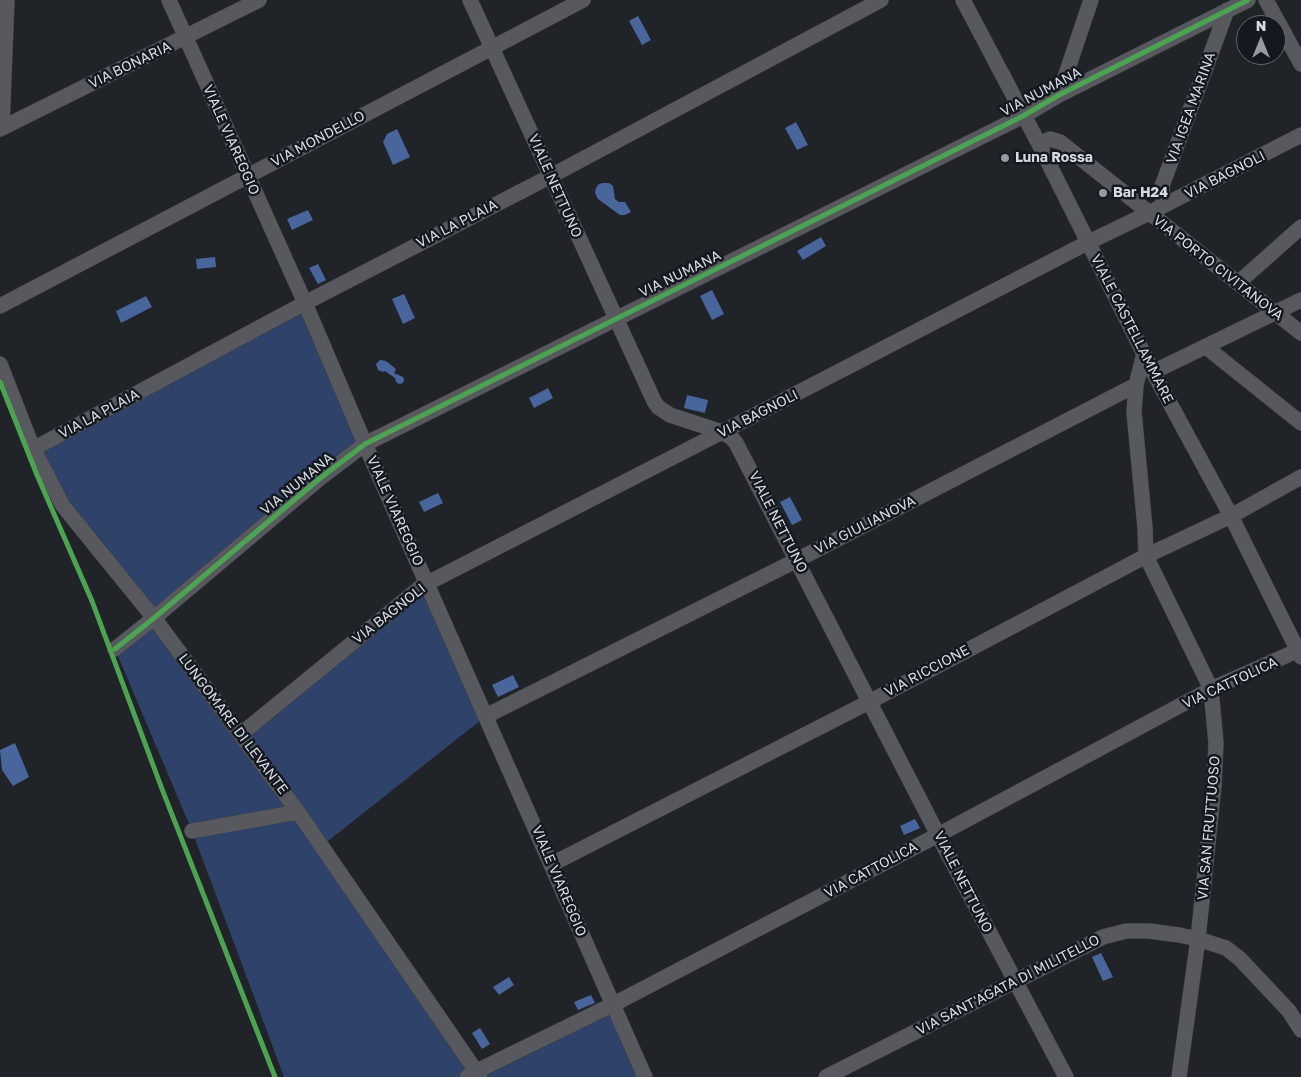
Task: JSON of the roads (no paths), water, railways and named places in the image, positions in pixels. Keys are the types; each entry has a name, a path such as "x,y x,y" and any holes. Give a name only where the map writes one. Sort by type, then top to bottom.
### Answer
{"street":[{"path":"1,129 6,0"},
{"name":"VIALE VIAREGGIO","path":"169,0 305,303 365,444 645,1077"},
{"name":"VIA BONARIA","path":"1,129 259,0"},
{"name":"VIALE NETTUNO","path":"470,0 615,318 658,406 676,417 722,432 736,443 938,835 1066,1077"},
{"name":"VIA MONDELLO","path":"0,306 583,0"},
{"name":"VIA LA PLAIA","path":"34,449 305,303 551,176 882,0"},
{"name":"VIALE CASTELLAMMARE","path":"963,0 1039,144 1153,372 1231,516 1300,652"},
{"path":"1059,95 1091,0"},
{"name":"VIA NUMANA","path":"115,649 319,479 365,444 1023,116 1059,95 1248,0"},
{"path":"1266,0 1300,59"},
{"name":"VIA IGEA MARINA","path":"1156,210 1162,186 1227,10"},
{"name":"VIA BAGNOLI","path":"241,734 417,589 427,583 1087,243 1156,210 1301,135"},
{"name":"VIA PORTO CIVITANOVA","path":"1039,144 1048,139 1058,141 1156,210 1238,283 1301,334"},
{"path":"1238,283 1301,227"},
{"path":"1153,372 1301,300"},
{"path":"1206,347 1301,423"},
{"name":"VIA SAN FRUTTUOSO","path":"1144,354 1136,385 1134,420 1146,556 1212,689 1216,743 1215,771 1198,938 1179,1077"},
{"name":"LUNGOMARE DI LEVANTE","path":"0,364 34,449 63,506 154,618 298,812 475,1075"},
{"name":"VIA GIULIANOVA","path":"486,716 797,560 1136,385"},
{"name":"VIA RICCIONE","path":"552,864 870,701 1146,556 1231,516 1301,477"},
{"name":"VIA CATTOLICA","path":"475,1075 938,835 1212,689 1300,652"},
{"path":"192,831 298,812"},
{"name":"VIA SANT'AGATA DI MILITELLO","path":"826,1077 1014,981 1121,931 1149,931 1198,938 1230,950 1297,1015 1301,1030"}],"place":[{"name":"Luna Rossa","path":"1005,158"},
{"name":"Bar H24","path":"1103,193"}]}
